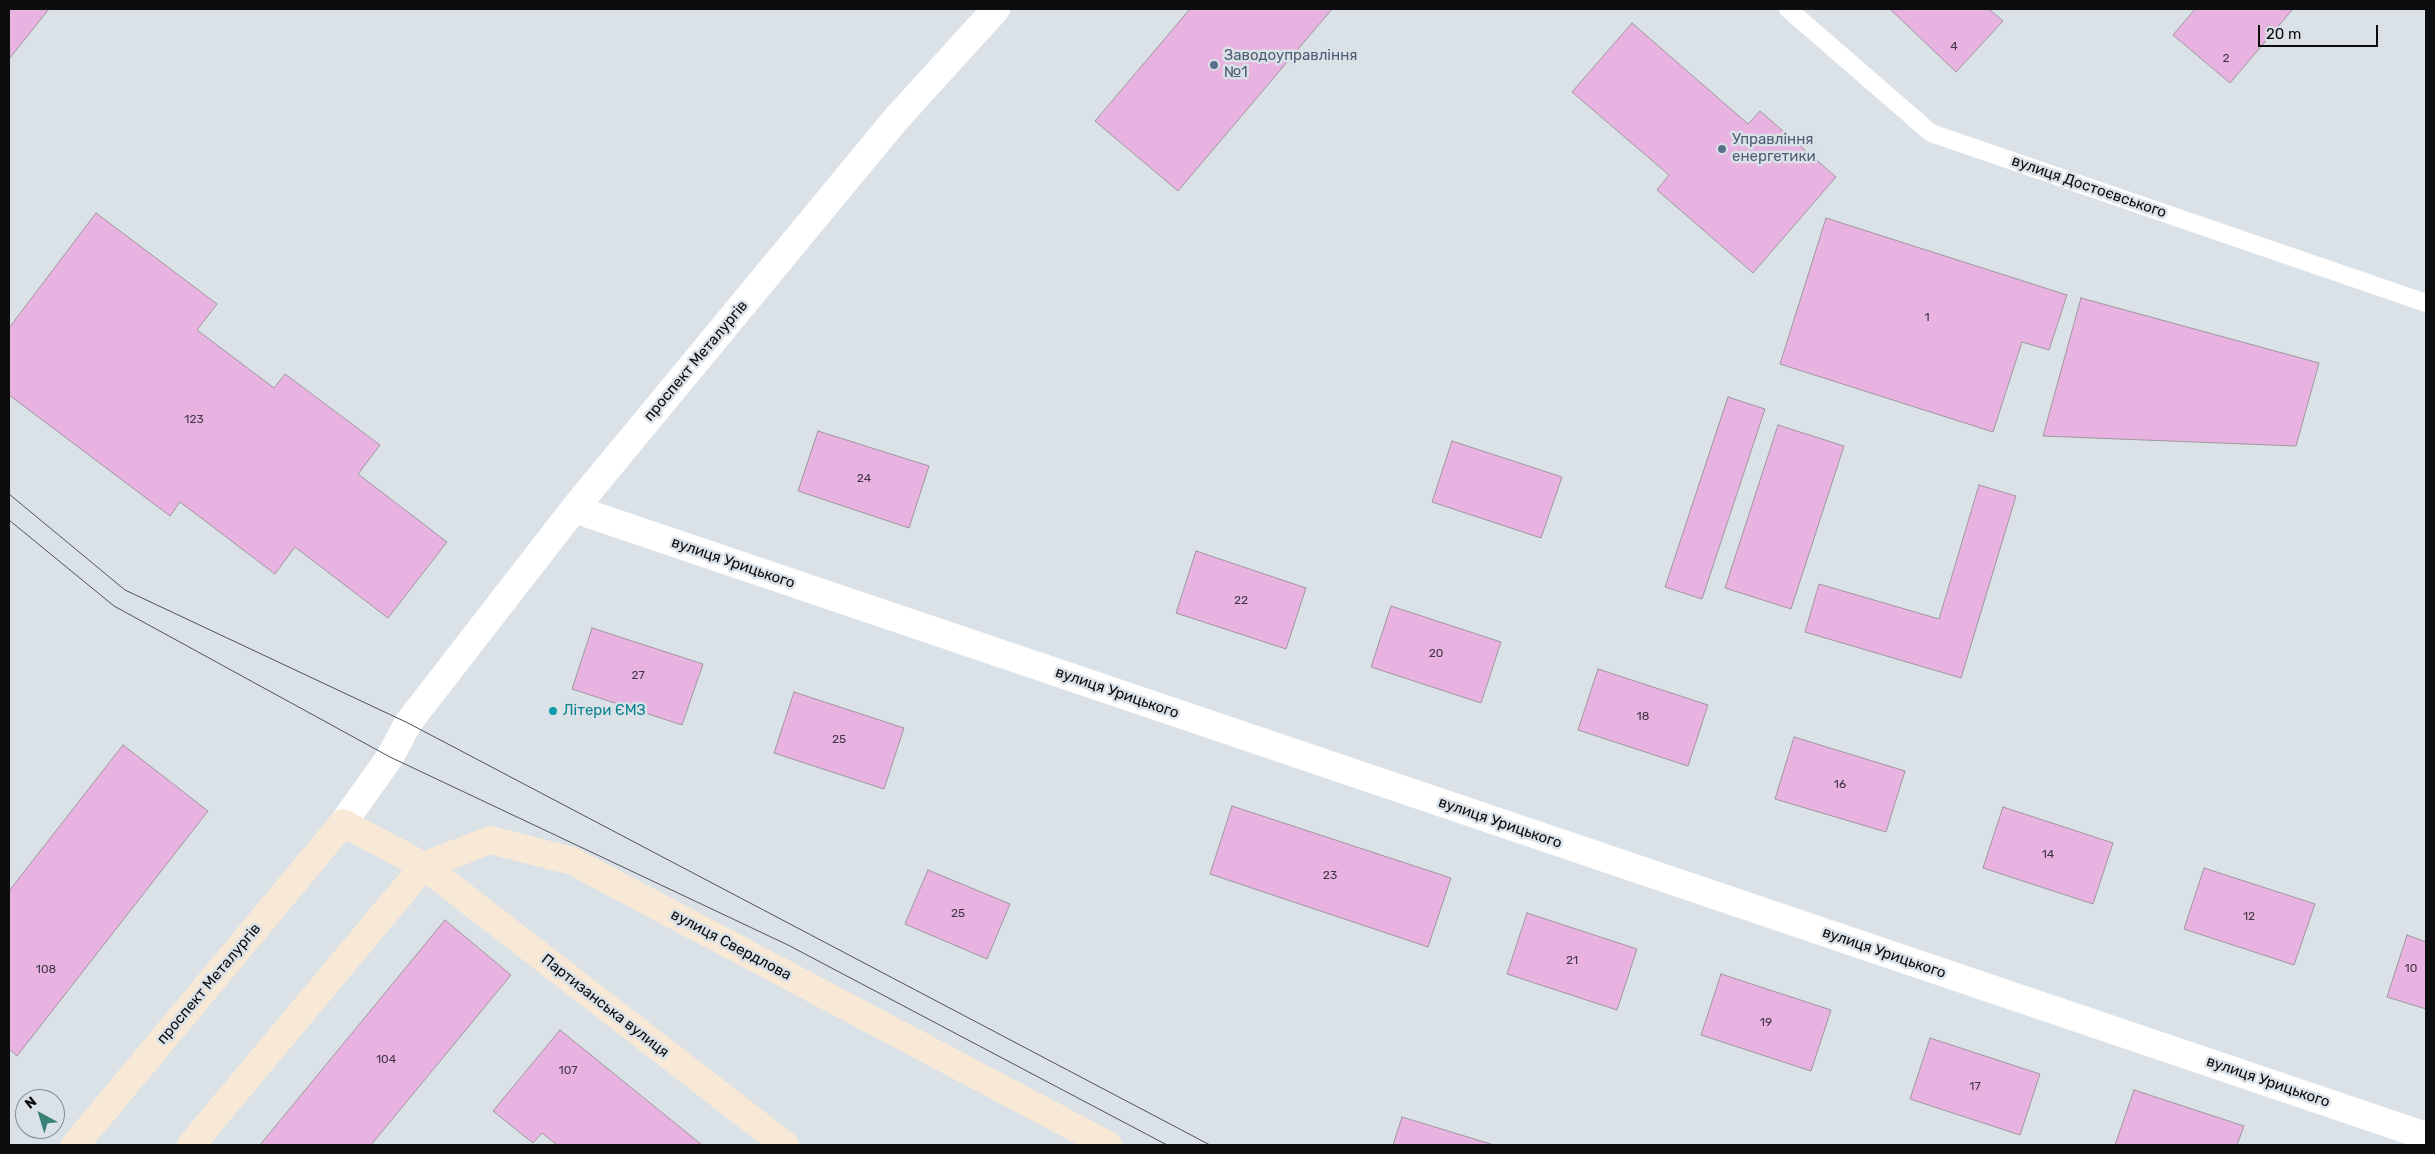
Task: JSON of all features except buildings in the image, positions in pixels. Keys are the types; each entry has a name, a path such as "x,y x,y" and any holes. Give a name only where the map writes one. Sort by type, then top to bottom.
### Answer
{"street":[{"name":"проспект Металургів","path":"75,1145 343,823 390,756 408,723 574,509 896,119 996,9"},
{"name":"вулиця Урицького","path":"574,509 2426,1136"},
{"path":"191,1145 424,866 343,823"},
{"name":"вулиця Свердлова","path":"424,866 490,840 572,861 1108,1145"},
{"name":"Партизанська вулиця","path":"424,866 785,1145"}],"lane":[{"name":"вулиця Достоєвського","path":"1788,9 1931,132 2426,303"}],"tram line":[{"path":"9,494 125,590 408,723 1210,1145"},
{"path":"9,520 114,606 390,757 788,945 1167,1145"}],"place":[{"name":"Заводоуправління №1","path":"1214,65"},
{"name":"Управління енергетики","path":"1722,149"},
{"name":"Літери ЄМЗ","path":"553,711"}]}
